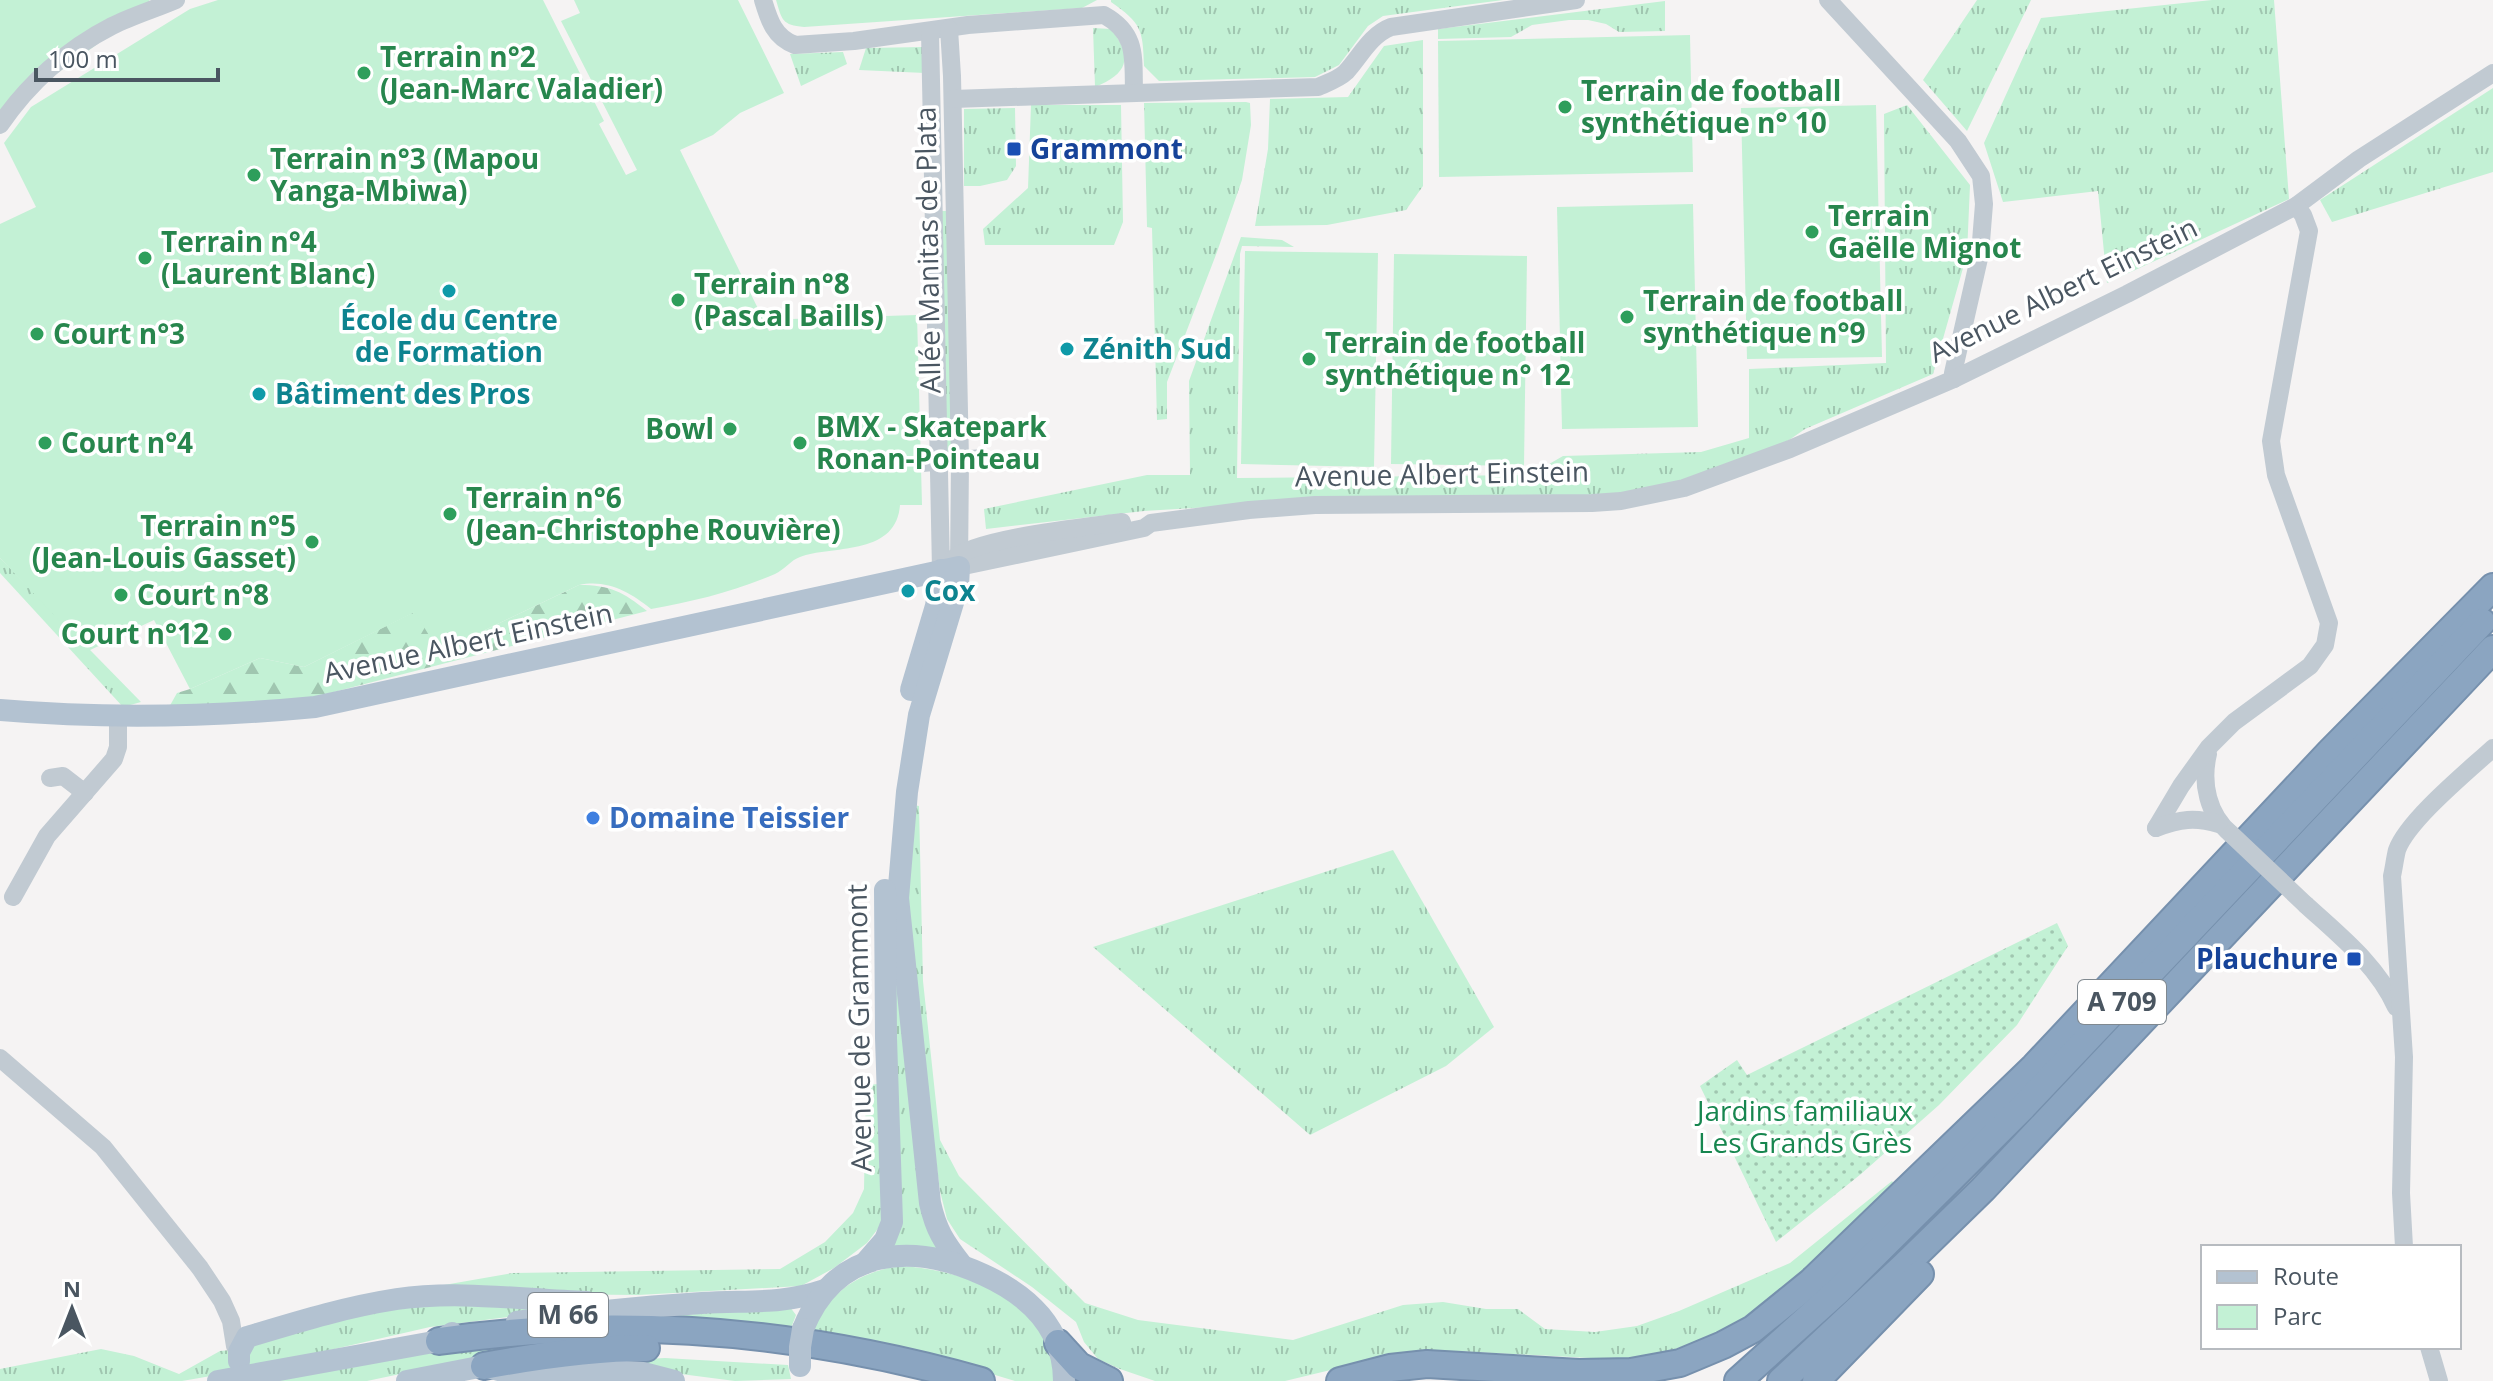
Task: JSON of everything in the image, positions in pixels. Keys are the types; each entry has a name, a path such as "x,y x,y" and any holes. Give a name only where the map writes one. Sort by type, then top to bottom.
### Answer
{"highway":[{"path":"1340,1381 1390,1368 1427,1364 1579,1373 1643,1370 1680,1363 1753,1329 1811,1282 2034,1067 2330,752 2493,587"},
{"name":"A 709","path":"1738,1381 1839,1290 2022,1108 2493,610"},
{"name":"A 709","path":"1781,1381 1983,1189 2493,649"},
{"path":"1816,1381 1969,1223 1983,1189"},
{"name":"M 66","path":"439,1341 488,1334 558,1331 682,1331 823,1344 912,1362 981,1381"},
{"path":"1058,1343 1079,1366 1109,1381"},
{"name":"M 66","path":"484,1366 615,1348 668,1348 824,1361 919,1381"},
{"path":"1826,1381 1847,1350"}],"main road":[{"name":"Avenue Albert Einstein","path":"0,710 118,717 315,707 908,577 953,563"},
{"name":"Avenue de Grammont","path":"953,563 936,606 904,713 898,898 930,1203 935,1227 961,1264"},
{"name":"Avenue de Grammont","path":"865,1263 885,1240 892,1222 884,899 900,788 958,586 953,563"},
{"path":"908,577 929,591 936,606"},
{"path":"802,1374 800,1347 803,1329 816,1301 825,1290 865,1263 894,1256 921,1256 961,1264 1002,1283 1028,1301 1040,1313 1058,1343 1064,1381"},
{"name":"M 66","path":"218,1381 439,1341 457,1330 700,1303 788,1300 825,1290"},
{"path":"242,1350 322,1314 399,1299 473,1295 565,1301 684,1300 700,1303"},
{"name":"M 66","path":"407,1381 484,1366 506,1372 592,1370 643,1373 674,1381"}],"street":[{"path":"0,125 17,100 59,60 114,25 176,0"},
{"path":"763,0 774,30 795,45 1104,15 1117,22 1132,44 1134,93"},
{"path":"953,99 1318,87 1344,75 1363,50 1386,29 1576,0"},
{"path":"1828,0 1958,141 1981,176 1984,204 1980,254 1954,379"},
{"name":"Allée Manitas de Plata","path":"939,30 952,48 960,460 953,563"},
{"name":"Allée Manitas de Plata","path":"939,30 930,463 953,563"},
{"name":"Avenue Albert Einstein","path":"953,563 1144,528 1151,523 1284,506 1592,503 1651,496 1684,488 1790,449 1954,379 2127,294 2296,206 2359,159 2493,73"},
{"path":"2225,829 2200,818 2156,828 2209,747 2234,722 2310,666 2325,645 2329,623 2276,475 2271,441 2309,231 2296,206"},
{"path":"930,463 983,458"},
{"path":"13,897 47,836 117,754 118,717"},
{"path":"2209,747 2203,772 2208,799 2225,829 2363,958 2386,985 2401,1017"},
{"path":"2404,1245 2401,1193 2404,1057 2392,876 2397,851 2405,836 2435,802 2493,748"},
{"path":"50,778 63,776 85,793"},
{"path":"0,1058 103,1147 200,1268 222,1301 242,1350"},
{"path":"2430,1349 2439,1381"}],"green space":[{"path":"0,0 149,0 151,5 0,115"},
{"path":"218,0 543,0 604,121 599,124 626,175 637,170 561,21 580,13 574,0 738,0 784,93 740,113 713,135 680,150 769,331 791,319 917,315 922,505 900,505 896,522 875,541 800,557 775,574 729,591 651,609 635,597 609,585 579,585 439,652 415,612 304,667 260,658 190,689 154,620 88,651 0,558 0,224 36,207 4,143 31,107 190,9"},
{"path":"776,0 1097,0 1082,8 804,27 791,25 784,20"},
{"path":"1111,0 1503,0 1383,16 1368,26 1339,65 1315,77 1159,81 1144,66 1143,43 1138,28"},
{"path":"1977,0 2031,0 1967,131 1923,80"},
{"path":"2212,0 2274,0 2289,199 2107,283 2098,191 2003,202 1984,143 2041,18"},
{"path":"1665,1 1665,31 1619,32 1606,24 1569,20 1532,25 1511,37 1438,39 1438,29"},
{"path":"1093,28 1111,29 1123,48 1124,57 1120,71 1095,87"},
{"name":"Terrain de football synthétique n° 10","path":"1690,35 1693,172 1439,177 1438,41"},
{"path":"1423,40 1423,186 1406,210 1327,225 1255,226 1268,149 1270,99 1348,97 1384,46"},
{"path":"923,47 925,73 859,70 866,48"},
{"path":"843,52 847,64 801,86 790,54"},
{"path":"2493,88 2493,172 2332,222 2320,200"},
{"path":"1144,103 1250,103 1251,125 1242,180 1167,382 1167,419 1157,420 1152,228 1147,227"},
{"path":"1031,105 1121,105 1123,222 1114,245 985,245 983,229 1028,188"},
{"name":"Terrain Gaëlle Mignot","path":"1876,105 1882,357 1747,359 1741,108"},
{"path":"1907,105 1970,185 1967,254 1933,374 1805,429 1782,445 1684,480 1608,496 1210,507 1144,511 986,529 984,509 1147,475 1190,475 1189,381 1241,237 1282,240 1294,247 1242,246 1240,254 1237,478 1530,475 1563,456 1701,452 1749,438 1749,369 1886,363 1884,114"},
{"path":"1015,108 1016,166 1007,180 964,186 964,109"},
{"name":"Terrain de football synthétique n°9","path":"1693,204 1698,427 1562,429 1557,207"},
{"path":"939,211 949,211 954,457 942,457"},
{"name":"Terrain de football synthétique n° 12","path":"1245,251 1378,253 1374,467 1241,464"},
{"path":"1394,254 1527,256 1524,466 1391,464"},
{"path":"0,558 141,702 123,707 0,573"},
{"path":"579,585 616,591 647,611 295,702 168,709 177,693 260,658 304,667 416,611 439,652"},
{"path":"913,805 919,806 923,981 940,1140 959,1176 1085,1303 1138,1320 1293,1340 1403,1305 1443,1302 1486,1309 1518,1309 1545,1329 1595,1332 1637,1326 1790,1263 1892,1181 1897,1188 1799,1281 1742,1321 1710,1337 1669,1351 1629,1360 1456,1351 1397,1354 1285,1381 1155,1381 1120,1369 1098,1359 1084,1342 1076,1322 1032,1287 960,1239 947,1219 940,1191 925,1076 910,922 907,868"},
{"path":"1393,850 1494,1027 1446,1066 1310,1135 1093,947"},
{"path":"889,898 942,1251 889,1246"},
{"name":"Jardins familiaux Les Grands Grès","path":"2057,923 2068,946 2017,1025 1939,1105 1861,1174 1776,1242 1700,1086 1737,1060 1747,1075"},
{"path":"879,1084 883,1208 880,1226 867,1243 834,1268 801,1286 638,1295 532,1294 444,1285 513,1273 780,1269 825,1242 853,1213 864,1189 866,1085"},
{"path":"901,1266 962,1277 1002,1295 1019,1307 1045,1339 1056,1381 1015,1381 952,1362 813,1333 826,1306 846,1286 872,1273"},
{"path":"413,1302 572,1309 430,1327 182,1381 0,1381 0,1369 101,1349 134,1356 179,1374 220,1351 253,1340"},
{"path":"790,1307 796,1315 791,1328 723,1321 630,1319"},
{"path":"565,1339 367,1381 256,1381 460,1346"},
{"path":"665,1358 788,1365 791,1379 735,1381 588,1362"}],"place":[{"name":"Terrain n°2 (Jean-Marc Valadier)","path":"364,73"},
{"name":"Terrain de football synthétique n° 10","path":"1565,107"},
{"name":"Grammont","path":"1014,149"},
{"name":"Terrain n°3 (Mapou Yanga-Mbiwa)","path":"254,175"},
{"name":"Terrain Gaëlle Mignot","path":"1812,232"},
{"name":"Terrain n°4 (Laurent Blanc)","path":"145,258"},
{"name":"École du Centre de Formation","path":"449,291"},
{"name":"Terrain n°8 (Pascal Baills)","path":"678,300"},
{"name":"Terrain de football synthétique n°9","path":"1627,317"},
{"name":"Court n°3","path":"37,334"},
{"name":"Zénith Sud","path":"1067,349"},
{"name":"Terrain de football synthétique n° 12","path":"1309,359"},
{"name":"Bâtiment des Pros","path":"259,394"},
{"name":"Bowl","path":"730,429"},
{"name":"Court n°4","path":"45,443"},
{"name":"BMX - Skatepark Ronan-Pointeau","path":"800,443"},
{"name":"Terrain n°6 (Jean-Christophe Rouvière)","path":"450,514"},
{"name":"Terrain n°5 (Jean-Louis Gasset)","path":"312,542"},
{"name":"Cox","path":"908,591"},
{"name":"Court n°8","path":"121,595"},
{"name":"Court n°12","path":"225,634"},
{"name":"Domaine Teissier","path":"593,818"},
{"name":"Plauchure","path":"2354,959"}]}
